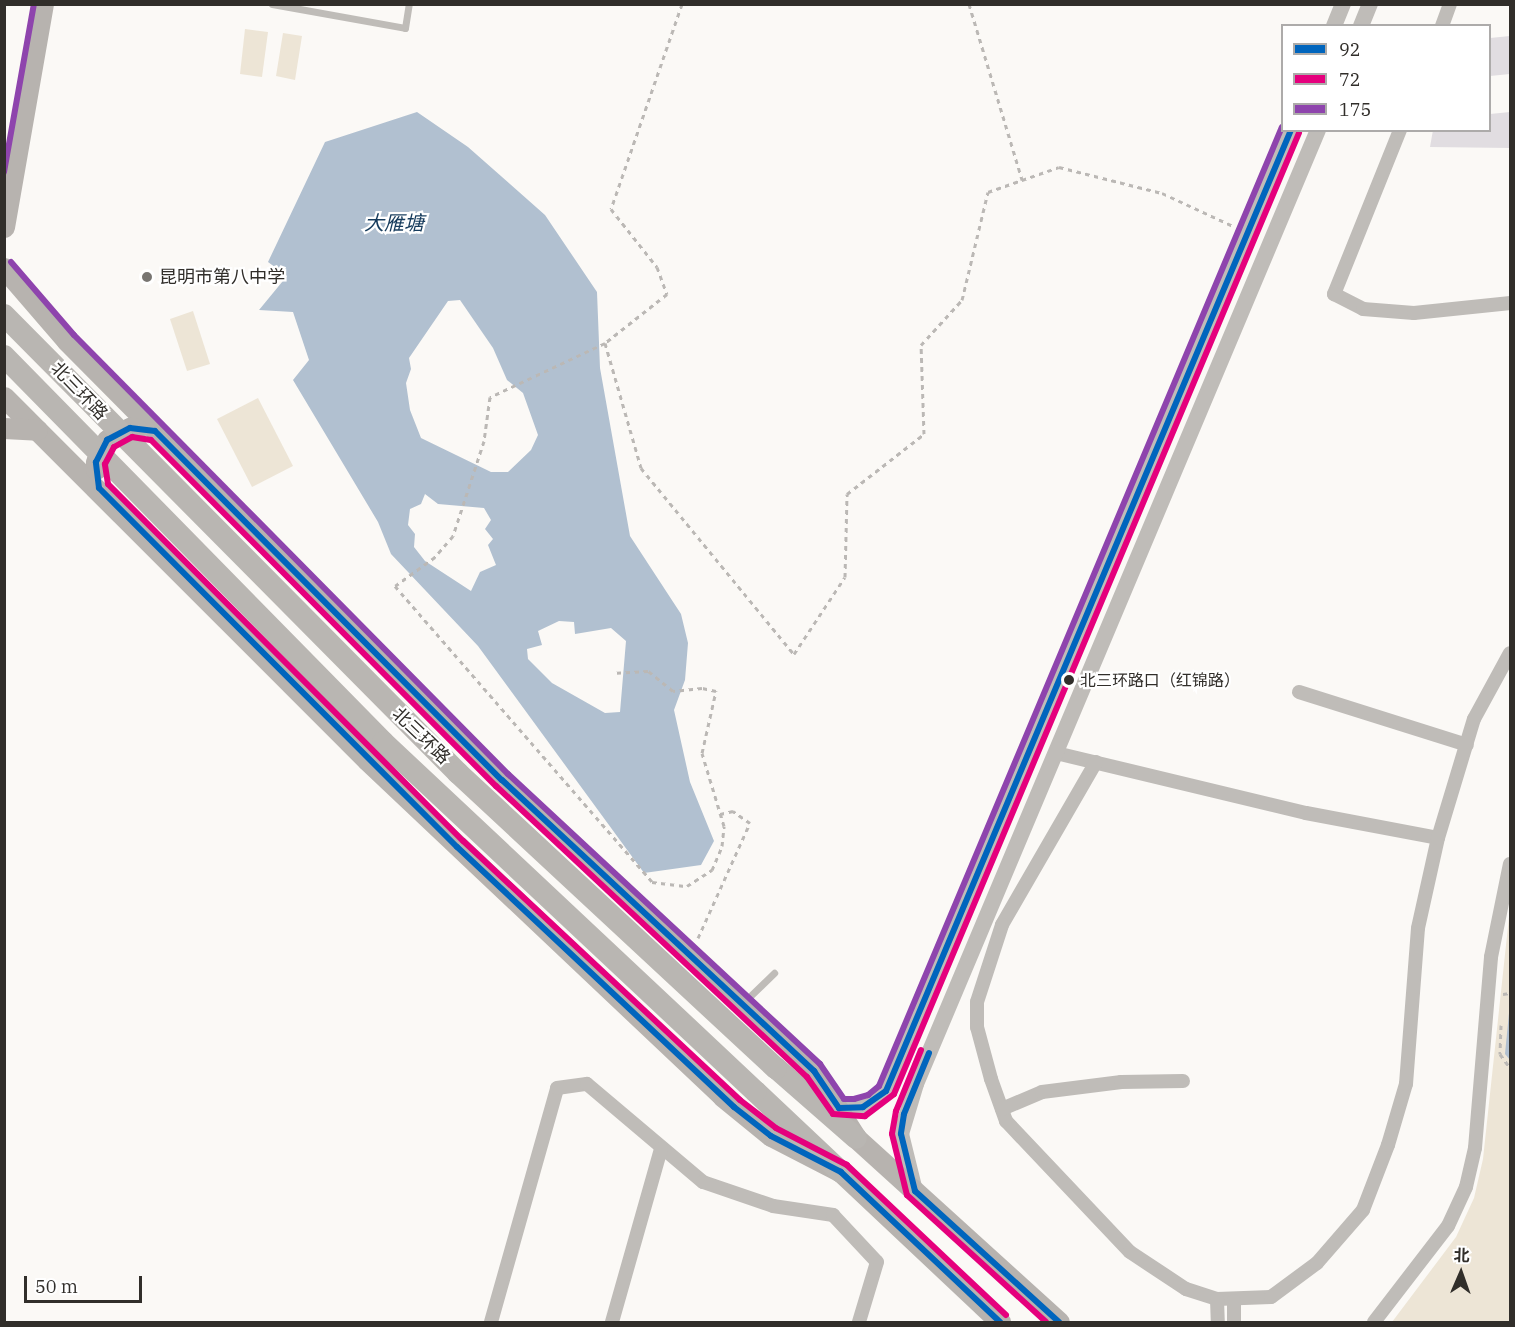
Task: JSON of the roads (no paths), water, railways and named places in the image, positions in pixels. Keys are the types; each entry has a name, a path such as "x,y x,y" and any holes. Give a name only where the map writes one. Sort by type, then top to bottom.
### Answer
{"highway":[{"name":"北三环路","path":"4,315 458,773 776,1068 856,1138"},
{"name":"北三环路","path":"4,356 383,742 841,1172"}],"main road":[{"path":"4,227 43,4"},
{"path":"4,268 67,341 502,780 814,1071 856,1138 1059,1323"},
{"path":"4,398 99,488 367,760 722,1096 771,1136 841,1172 1000,1323"},
{"path":"4,428 37,430"},
{"path":"99,488 96,462 107,440 130,428 155,431"}],"street":[{"path":"1335,24 1343,4"},
{"path":"1362,24 1370,4"},
{"path":"1443,24 1450,4"},
{"path":"808,1096 839,1108 863,1107 886,1091 1290,132"},
{"path":"915,1191 905,1161 904,1114 1317,132"},
{"path":"1399,132 1334,294 1363,309 1414,313 1510,303"},
{"path":"1096,762 1002,925 977,1002 977,1027 1002,1109 1006,1121 1130,1252 1186,1288 1217,1299 1234,1301 1271,1297 1317,1263 1363,1210 1406,1084 1418,928 1438,838 1474,719 1510,653"},
{"path":"1299,692 1467,745"},
{"path":"1056,753 1306,813 1438,838"},
{"path":"1374,1323 1448,1226 1466,1187 1475,1148 1491,957 1510,864"},
{"path":"1002,1109 1042,1092 1121,1082 1183,1081"},
{"path":"491,1323 557,1088 587,1084 660,1149 703,1182 773,1206 833,1215 876,1262 859,1323"},
{"path":"612,1323 660,1149"},
{"path":"1217,1299 1218,1323"},
{"path":"1234,1301 1234,1323"}],"lane":[{"path":"272,4 405,28 409,4"},
{"path":"742,1004 774,973"}],"water":[{"name":"大雁塘","path":"417,112 468,147 545,215 597,292 600,368 630,536 681,614 688,643 685,680 674,710 690,782 714,841 701,865 644,873 478,646 391,554 378,522 293,380 309,360 293,312 259,310 287,276 268,262 325,142","holes":["460,300 493,348 507,380 523,393 538,435 531,450 508,472 491,472 421,438 410,410 406,383 411,369 409,358 448,301","425,494 438,504 484,508 491,520 485,529 493,539 488,545 496,565 480,572 471,591 425,561 414,547 415,534 408,525 410,509 421,504","559,621 574,622 575,634 611,628 626,641 620,712 605,713 552,683 528,659 527,649 542,645 538,631"]},
{"path":"1510,1003 1510,1060 1505,1054"}],"place":[{"name":"昆明市第八中学","path":"147,277"},
{"name":"北三环路口（红锦路）","path":"1069,680"}]}
